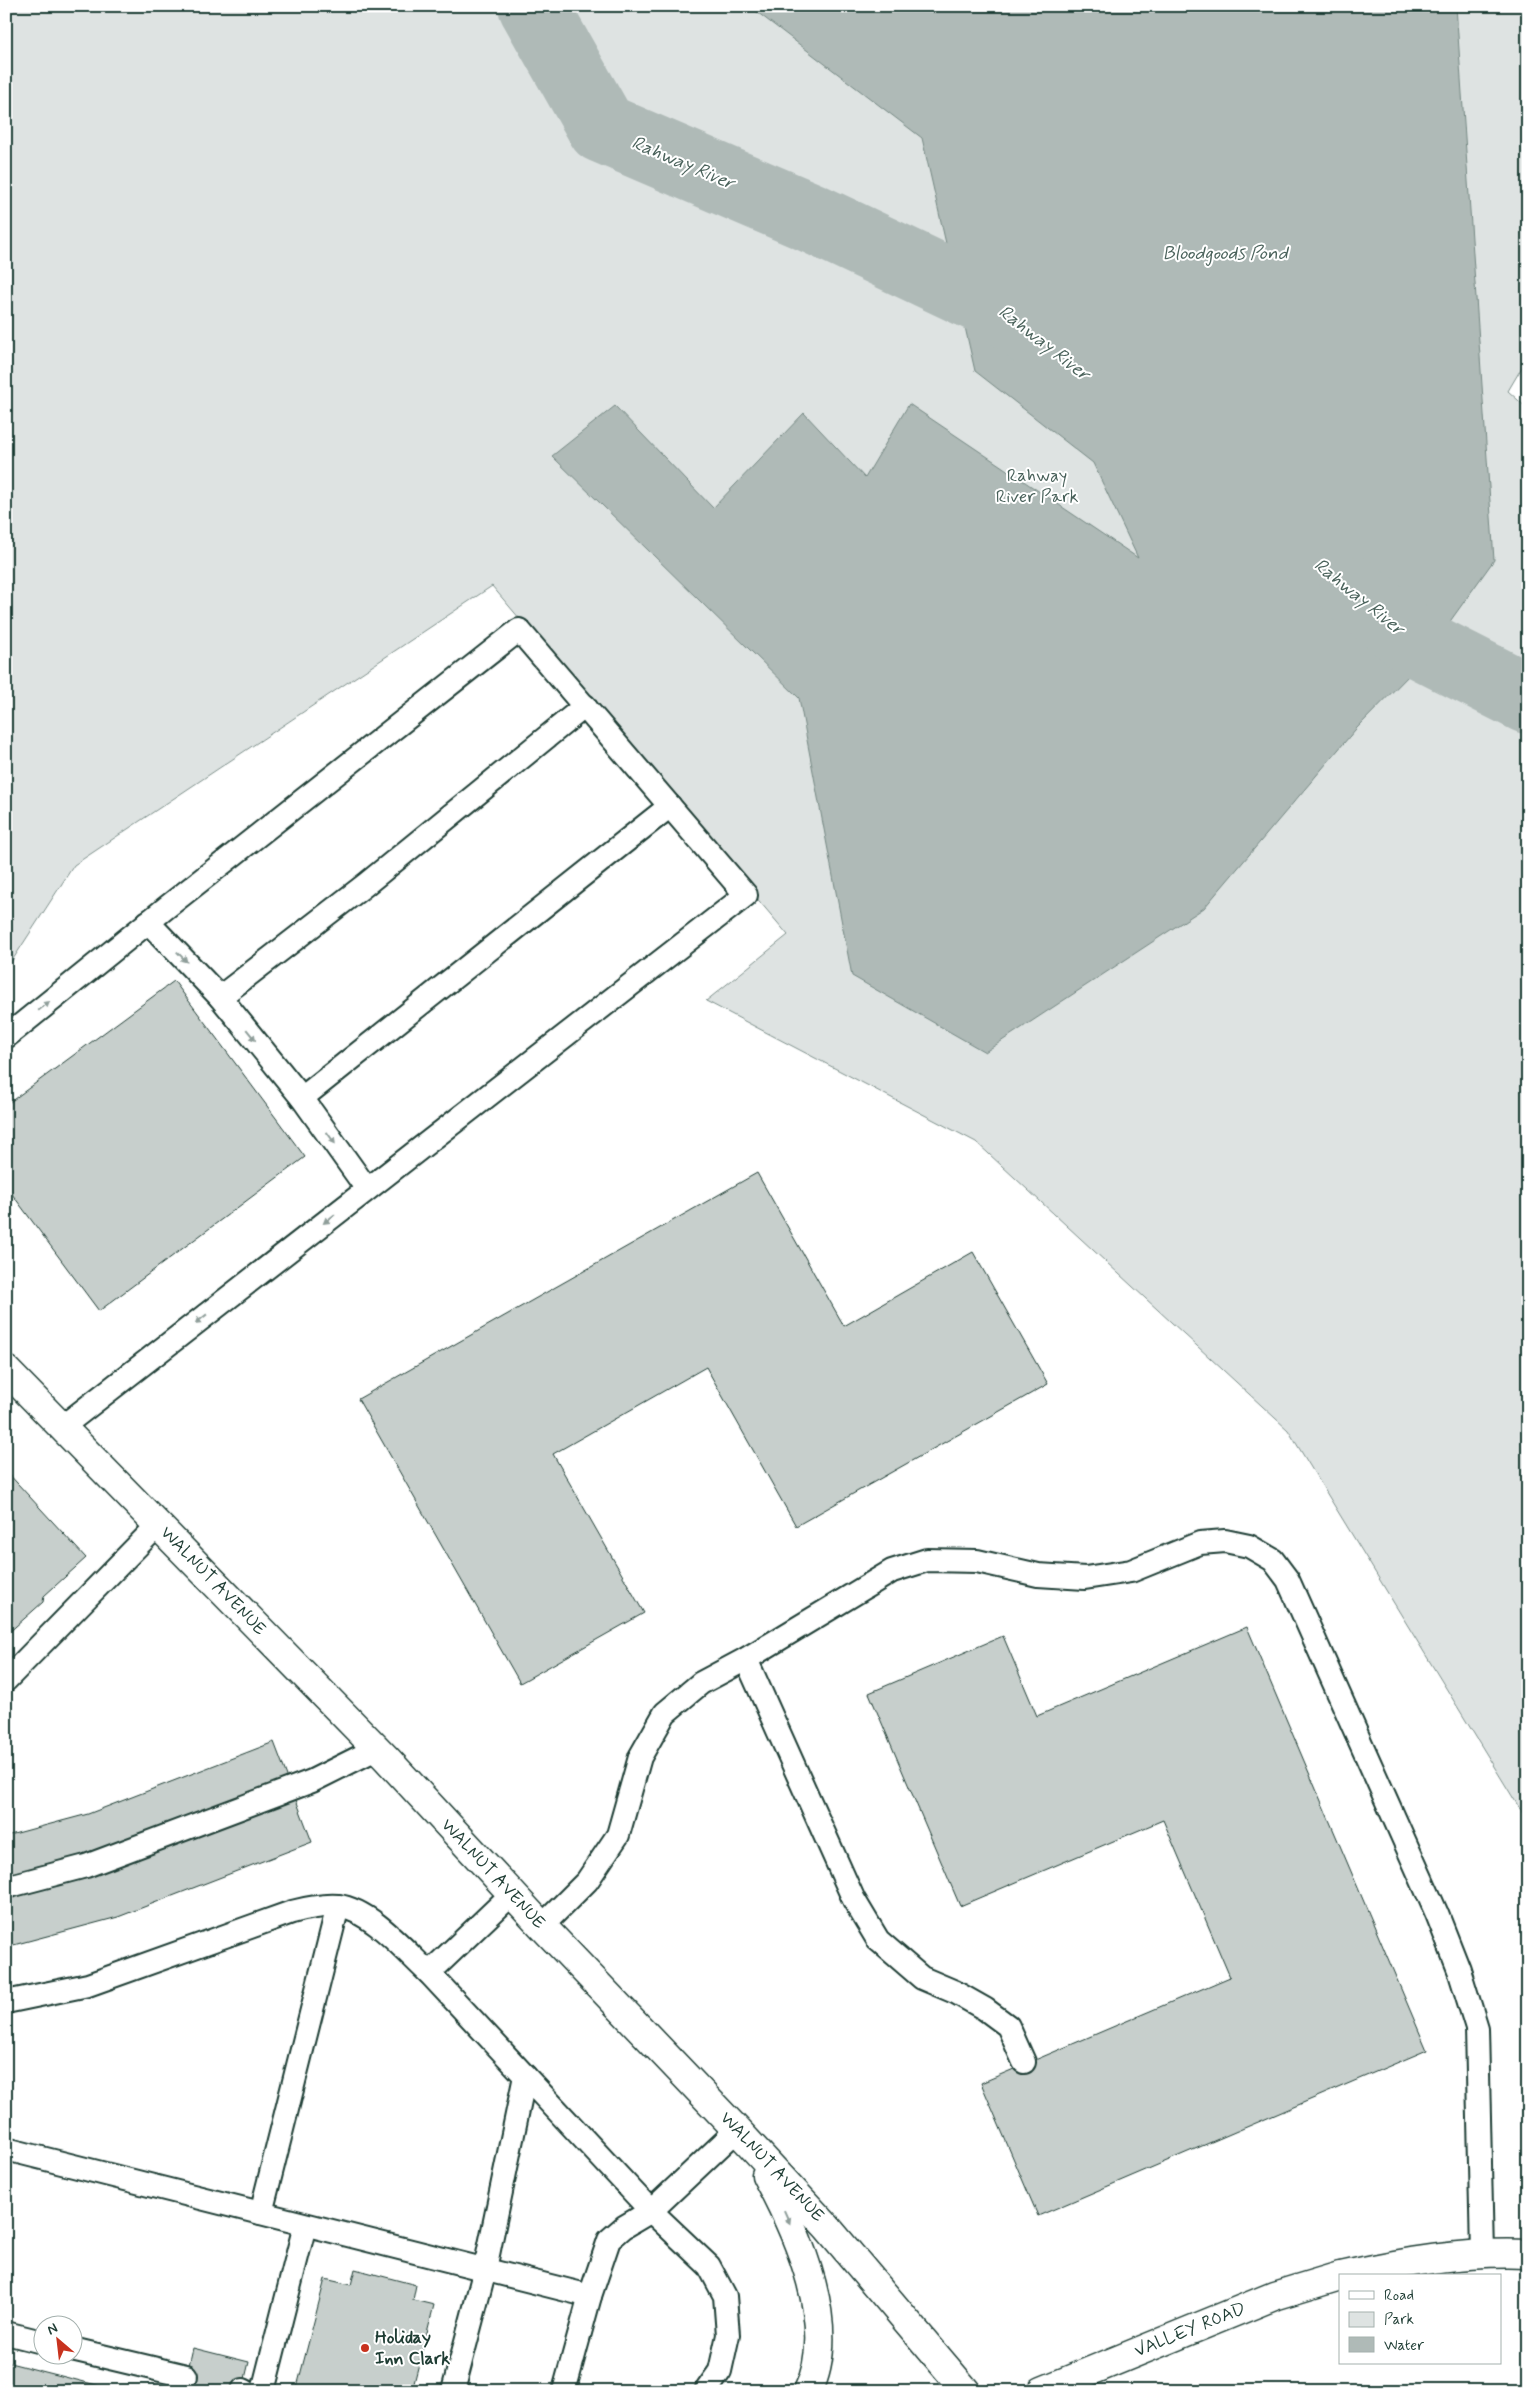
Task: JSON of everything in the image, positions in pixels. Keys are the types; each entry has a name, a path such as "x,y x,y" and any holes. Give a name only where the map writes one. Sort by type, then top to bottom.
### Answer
{"street":[{"name":"WALNUT AVENUE","path":"6,1370 376,1749 737,2130 828,2227 966,2391"},
{"path":"737,2130 765,2173 783,2206 798,2242 812,2288 819,2338 818,2360 808,2391"},
{"name":"VALLEY ROAD","path":"1351,2274 1434,2258 1482,2254 1528,2254"},
{"name":"VALLEY ROAD","path":"1042,2391 1274,2296 1339,2277"}],"lane":[{"path":"6,1037 148,922 519,630 746,895 62,1427"},
{"path":"220,997 365,885 585,706"},
{"path":"302,1098 670,806"},
{"path":"148,922 220,997 302,1098 367,1190"},
{"path":"6,1680 158,1524"},
{"path":"542,1926 587,1881 618,1835 640,1757 665,1713 701,1683 746,1659 892,1572 927,1560 977,1562 1038,1575 1085,1578 1131,1571 1200,1543 1225,1541 1249,1546 1273,1560 1288,1580 1437,1914 1459,1970 1477,2028 1482,2254"},
{"path":"746,1659 854,1900 878,1940 922,1978 978,2004 1008,2026 1024,2062"},
{"path":"6,1887 86,1866 312,1781 376,1749"},
{"path":"429,1973 513,1893"},
{"path":"261,2213 338,1906"},
{"path":"6,2002 88,1985 292,1912 314,1907 338,1906 364,1915 429,1973 651,2211 709,2266 725,2296 728,2335 720,2371 706,2391"},
{"path":"453,2391 485,2270 525,2076"},
{"path":"564,2391 590,2296 609,2240 624,2227 651,2211 737,2130"},
{"path":"6,2149 590,2296"},
{"path":"263,2391 306,2224"},
{"path":"6,2333 32,2340"},
{"path":"82,2351 186,2376"}],"green space":[{"name":"Rahway River Park","path":"6,6 1528,6 1528,357 1508,391 1528,409 1528,1822 1288,1430 976,1142 706,1001 788,935 492,586 74,865 6,970"}],"water":[{"name":"Bloodgoods Pond","path":"749,6 1456,6 1494,560 1418,666 1355,730 1204,908 985,1052 852,976 799,698 552,456 615,406 713,508 804,413 865,478 909,404 1138,558 1093,463 975,371 922,138"}],"building":[{"path":"174,981 305,1157 99,1311 6,1186 6,1105"},
{"path":"757,1173 844,1326 973,1252 1048,1384 796,1526 706,1367 553,1454 644,1613 520,1683 358,1399"},
{"path":"6,1471 86,1558 44,1596 43,1602 6,1635"},
{"path":"1247,1627 1427,2050 1038,2216 981,2083 1230,1977 1163,1820 960,1906 869,1693 1003,1636 1037,1716"},
{"path":"274,1742 312,1842 118,1917 6,1947 6,1836 88,1814"},
{"name":"Holiday Inn Clark","path":"355,2269 416,2285 413,2300 434,2305 412,2391 296,2391 325,2279 351,2285"},
{"path":"193,2348 249,2362 242,2391 183,2391"},
{"path":"6,2362 120,2391 6,2391"}],"waterway":[{"name":"Rahway River","path":"533,6 602,128 812,218 1002,308 1037,336"},
{"name":"Rahway River","path":"1353,591 1414,641 1528,699"}],"place":[{"name":"Holiday Inn Clark","path":"365,2348"}]}
